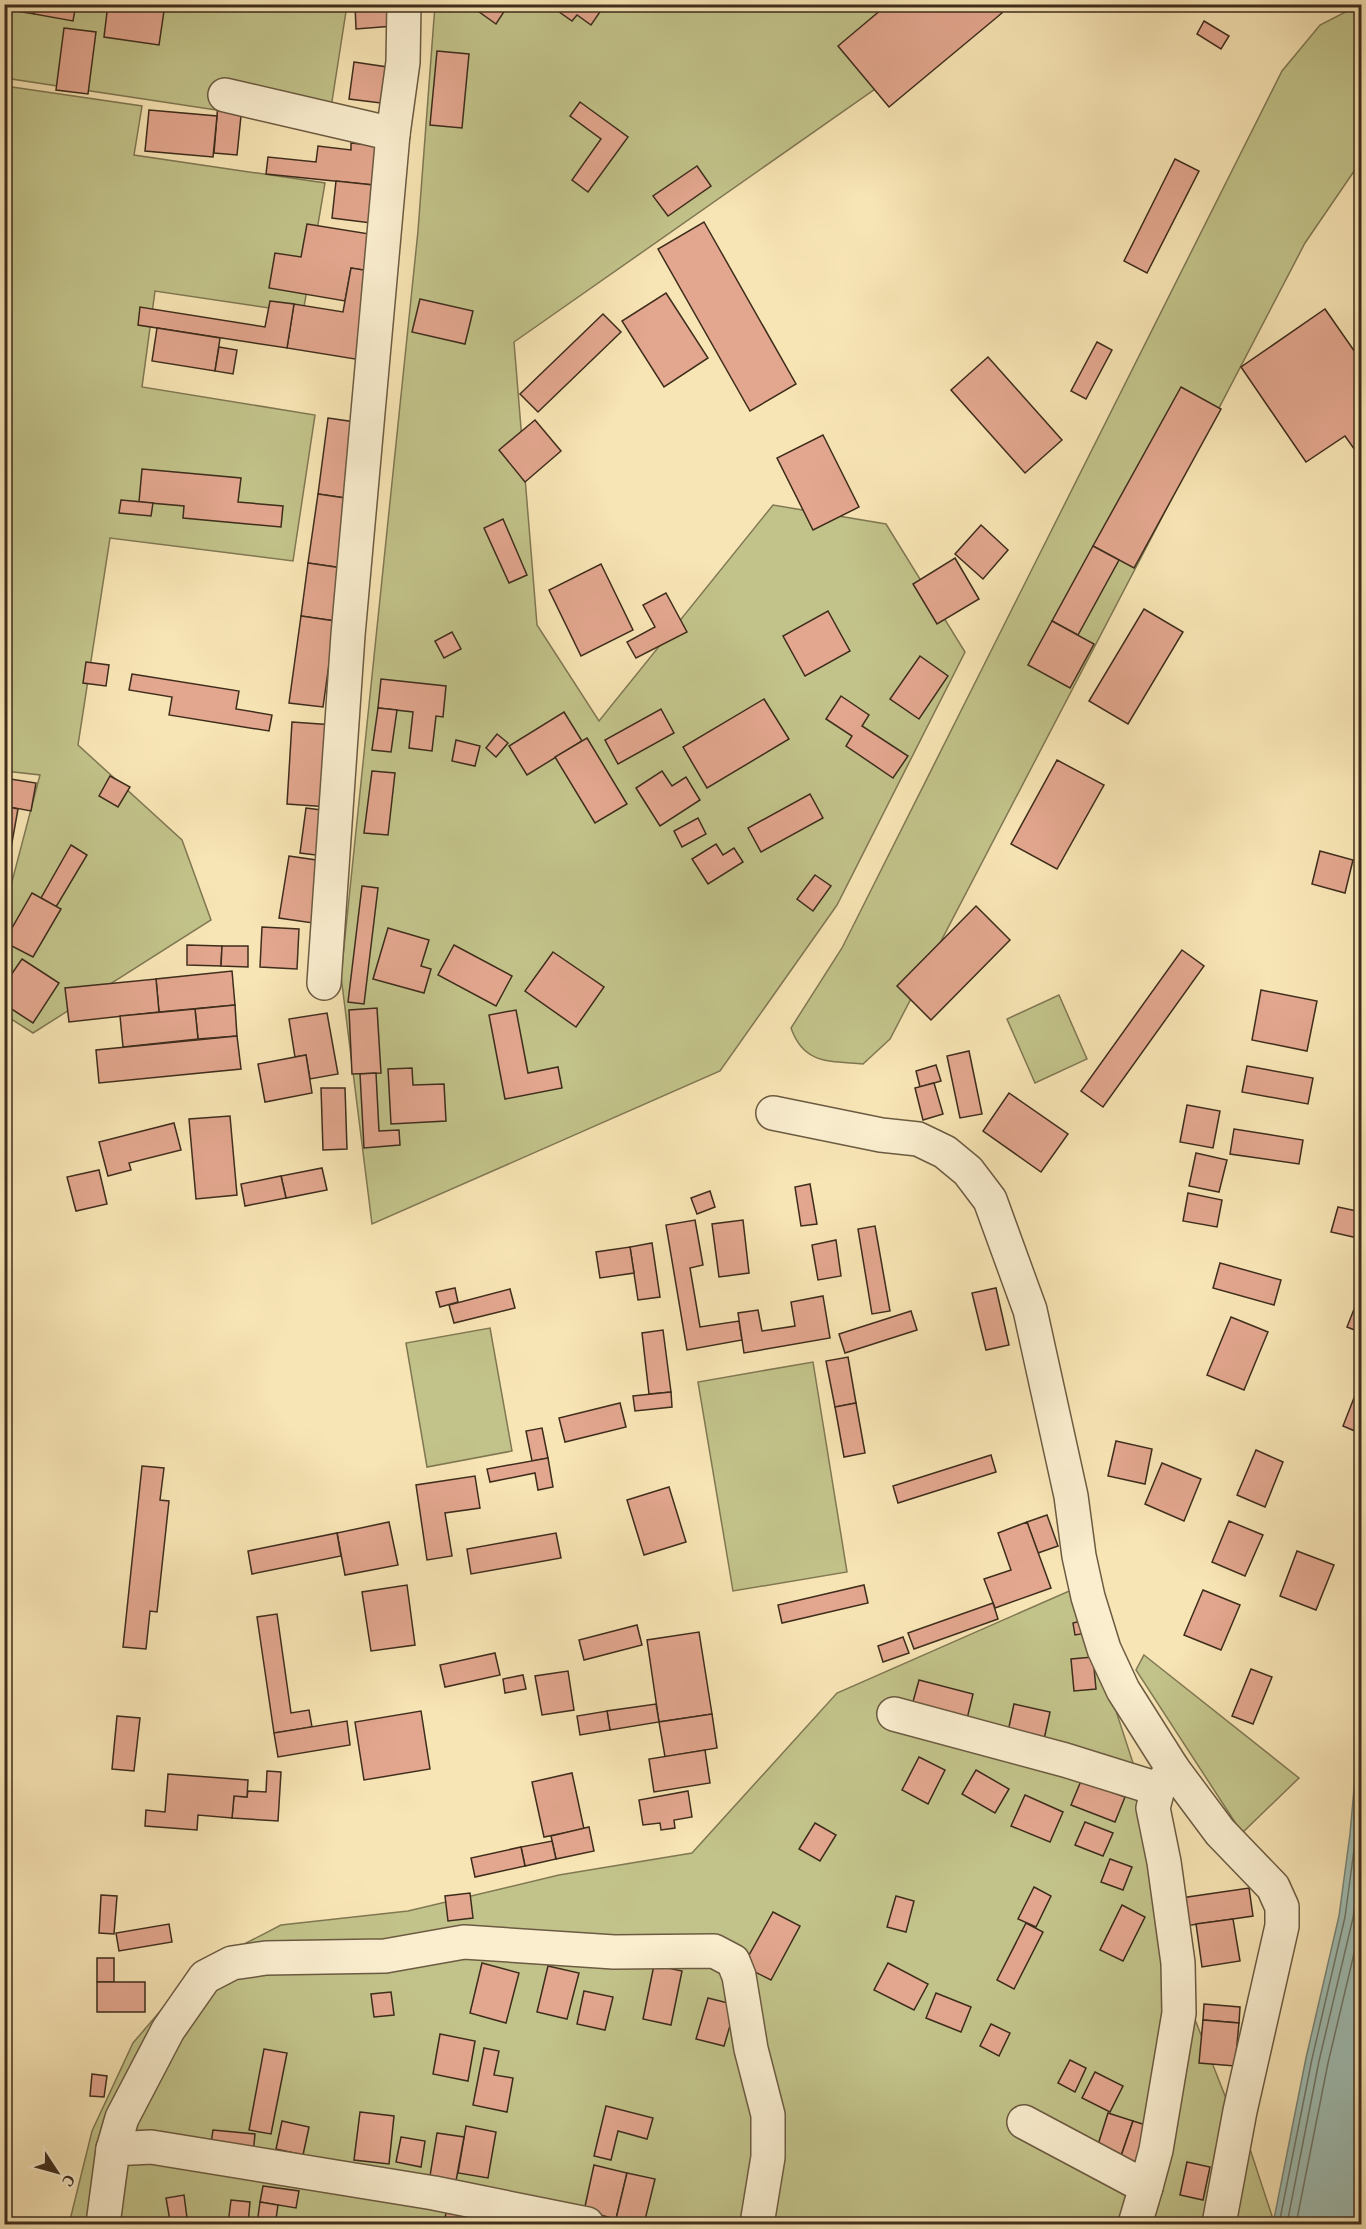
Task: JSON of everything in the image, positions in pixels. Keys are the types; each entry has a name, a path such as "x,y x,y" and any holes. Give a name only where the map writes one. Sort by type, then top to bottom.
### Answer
{"street":[{"path":"324,983 348,635 393,134 403,62 404,4"},
{"path":"225,95 393,134"},
{"path":"773,1113 881,1135 918,1139 945,1152 968,1171 990,1200 1030,1310 1071,1496 1085,1587 1104,1649 1166,1779 1273,1887 1282,1907 1282,1926 1240,2111 1219,2224"},
{"path":"894,1714 1054,1757 1166,1779"},
{"path":"1135,2224 1156,2150 1179,2013 1178,1963 1164,1862 1153,1808 1166,1779"},
{"path":"103,2224 131,2148 122,2118 168,2030 205,1977 232,1963 266,1958 385,1956 464,1942 614,1952 714,1951 733,1961 739,1976 751,2049 768,2115 768,2157 757,2224"},
{"path":"1024,2122 1146,2187"},
{"path":"131,2148 434,2193 587,2224"}],"green space":[{"path":"4,5 347,5 328,127 5,78"},
{"path":"435,5 995,5 514,342 537,625 599,721 773,505 886,524 965,652 837,905 720,1071 372,1224 341,976 418,231"},
{"path":"1361,5 1361,161 1305,243 890,1039 863,1064 829,1061 811,1055 796,1040 791,1028 842,948 1282,71 1320,25"},
{"path":"5,86 142,106 134,155 325,183 303,313 155,291 142,387 315,415 293,561 110,538 78,745 182,840 211,920 33,1033 5,1015 4,912 40,775 5,771"},
{"path":"1059,995 1087,1059 1035,1083 1007,1019"},
{"path":"490,1328 512,1451 427,1467 406,1343"},
{"path":"813,1362 847,1572 733,1591 698,1382"},
{"path":"1076,1588 1161,1849 1192,2012 1233,2116 1216,2224 69,2224 92,2131 133,2043 196,1969 281,1925 408,1911 559,1875 692,1853 837,1693"},
{"path":"1144,1655 1299,1778 1242,1833 1136,1670"},
{"path":"1247,2140 1274,2222 1273,2224 1232,2224"}],"water":[{"path":"1361,1710 1361,2224 1273,2224 1306,2058 1339,1916 1350,1834"}],"building":[{"path":"4,4 35,4 34,14 4,9"},
{"path":"35,4 76,4 73,21 34,14"},
{"path":"108,4 165,4 159,45 104,37"},
{"path":"355,4 392,4 394,26 356,29"},
{"path":"468,4 509,4 496,24"},
{"path":"548,4 596,4 602,9 591,25 577,15 572,21"},
{"path":"888,4 994,4 1002,13 889,107 838,46"},
{"path":"1204,21 1229,36 1221,49 1197,34"},
{"path":"64,28 96,32 88,94 56,90"},
{"path":"437,51 469,54 462,128 430,125"},
{"path":"354,62 394,68 389,104 349,99"},
{"path":"580,102 628,137 588,192 572,180 601,139 570,116"},
{"path":"218,103 242,106 237,155 214,153"},
{"path":"149,110 217,116 213,157 145,151"},
{"path":"351,143 378,146 373,185 266,174 268,157 316,162 318,146 351,150"},
{"path":"1175,159 1199,171 1147,273 1124,261"},
{"path":"697,166 711,186 668,216 653,196"},
{"path":"336,181 383,186 379,224 332,218"},
{"path":"704,222 796,384 750,411 658,249"},
{"path":"307,224 382,236 376,272 351,268 345,301 269,288 275,253 301,257"},
{"path":"351,268 376,272 361,360 287,348 294,304 343,312"},
{"path":"666,293 708,358 664,387 622,321"},
{"path":"420,299 473,311 465,344 412,332"},
{"path":"270,301 294,304 287,348 138,325 140,307 265,327"},
{"path":"1325,309 1362,362 1362,460 1345,436 1306,462 1241,367"},
{"path":"603,314 621,332 538,412 520,394"},
{"path":"157,328 220,338 215,371 152,361"},
{"path":"1097,342 1112,350 1086,399 1071,391"},
{"path":"219,347 237,350 233,374 215,371"},
{"path":"988,357 1062,440 1025,473 951,390"},
{"path":"1181,387 1221,409 1134,568 1093,546"},
{"path":"328,418 362,423 352,499 318,494"},
{"path":"535,420 561,451 525,482 499,450"},
{"path":"823,435 859,507 813,530 777,458"},
{"path":"142,469 241,478 238,502 283,506 281,527 183,518 184,506 139,502"},
{"path":"318,494 352,499 342,568 308,563"},
{"path":"121,500 153,503 151,516 119,513"},
{"path":"503,519 527,575 509,583 484,528"},
{"path":"981,525 1008,550 983,579 955,554"},
{"path":"1093,546 1119,560 1078,635 1052,621"},
{"path":"955,558 979,599 937,624 913,584"},
{"path":"308,563 342,568 335,621 301,616"},
{"path":"601,564 633,630 581,656 549,590"},
{"path":"666,593 687,632 636,658 627,642 655,627 643,605"},
{"path":"1144,609 1183,632 1128,724 1089,701"},
{"path":"828,611 850,651 805,676 783,636"},
{"path":"301,616 335,621 323,707 289,703"},
{"path":"1052,621 1094,644 1070,688 1028,665"},
{"path":"452,632 461,649 444,658 435,641"},
{"path":"920,656 948,676 919,719 890,699"},
{"path":"86,662 109,665 106,686 83,683"},
{"path":"132,674 239,691 236,709 272,715 269,731 169,715 172,697 129,690"},
{"path":"381,679 446,686 443,717 436,716 432,751 409,748 413,712 378,708"},
{"path":"841,696 869,715 862,726 908,756 893,778 846,746 852,736 826,719"},
{"path":"764,699 789,739 707,788 683,747"},
{"path":"378,708 397,710 391,752 372,750"},
{"path":"661,709 674,733 618,764 605,740"},
{"path":"564,712 582,741 527,775 509,746"},
{"path":"292,722 334,725 329,807 287,804"},
{"path":"497,734 508,743 496,757 486,748"},
{"path":"587,738 627,804 595,823 555,757"},
{"path":"456,740 480,746 475,766 452,761"},
{"path":"1057,760 1104,785 1057,869 1011,844"},
{"path":"372,771 395,773 388,835 364,833"},
{"path":"662,771 672,786 686,777 700,800 660,826 636,788"},
{"path":"110,776 130,787 118,807 99,796"},
{"path":"4,778 36,783 31,811 4,806"},
{"path":"810,794 823,818 761,852 748,828"},
{"path":"4,806 18,809 6,876 4,876"},
{"path":"306,808 329,811 324,856 300,853"},
{"path":"698,818 706,834 682,847 674,831"},
{"path":"716,844 723,855 734,848 743,862 708,884 692,859"},
{"path":"71,845 87,855 56,907 41,898"},
{"path":"1320,851 1353,860 1345,893 1312,884"},
{"path":"289,856 323,861 313,923 279,918"},
{"path":"815,875 831,886 813,911 797,899"},
{"path":"362,886 378,888 364,1004 348,1002"},
{"path":"32,893 61,909 33,957 4,942"},
{"path":"976,906 1010,940 931,1020 897,986"},
{"path":"262,927 299,929 297,969 260,967"},
{"path":"388,928 429,940 421,966 431,969 424,993 373,979"},
{"path":"187,945 222,946 221,966 187,965"},
{"path":"454,945 512,976 496,1006 438,975"},
{"path":"222,946 248,946 248,967 221,966"},
{"path":"1182,950 1204,966 1103,1107 1081,1091"},
{"path":"553,952 604,987 576,1027 525,991"},
{"path":"22,959 59,983 33,1023 4,1004 4,985"},
{"path":"232,971 235,1005 159,1012 156,979"},
{"path":"156,979 159,1012 69,1022 65,988"},
{"path":"1261,990 1317,1001 1307,1051 1252,1040"},
{"path":"235,1005 237,1036 198,1039 195,1009"},
{"path":"377,1008 381,1073 352,1074 349,1010"},
{"path":"195,1009 198,1039 123,1047 120,1016"},
{"path":"516,1010 528,1073 558,1067 562,1088 505,1099 489,1015"},
{"path":"327,1013 338,1074 310,1079 306,1055 295,1057 289,1019"},
{"path":"237,1036 241,1069 99,1083 96,1050"},
{"path":"969,1051 982,1114 960,1118 947,1056"},
{"path":"306,1055 312,1093 265,1102 258,1064"},
{"path":"936,1065 941,1081 920,1087 916,1071"},
{"path":"1247,1066 1313,1078 1308,1104 1242,1092"},
{"path":"412,1068 413,1085 444,1084 446,1121 391,1124 388,1069"},
{"path":"376,1073 379,1131 399,1130 400,1145 364,1148 360,1074"},
{"path":"934,1083 943,1114 923,1120 915,1088"},
{"path":"321,1088 345,1088 347,1149 323,1150"},
{"path":"1009,1093 1068,1134 1041,1172 983,1131"},
{"path":"1187,1105 1220,1111 1213,1148 1180,1142"},
{"path":"230,1116 237,1195 196,1199 189,1119"},
{"path":"174,1123 181,1150 129,1163 131,1170 108,1176 99,1142"},
{"path":"1234,1129 1303,1140 1299,1164 1230,1154"},
{"path":"1196,1153 1227,1160 1219,1192 1189,1186"},
{"path":"322,1168 327,1190 286,1198 281,1176"},
{"path":"99,1170 107,1204 76,1211 67,1177"},
{"path":"281,1176 286,1198 245,1206 241,1184"},
{"path":"810,1184 817,1224 801,1226 795,1187"},
{"path":"710,1191 715,1207 697,1214 691,1198"},
{"path":"1188,1193 1222,1200 1217,1227 1183,1221"},
{"path":"1338,1207 1362,1212 1362,1239 1331,1232"},
{"path":"695,1220 703,1265 690,1268 700,1327 739,1321 742,1340 687,1350 666,1225"},
{"path":"743,1220 749,1273 719,1277 712,1224"},
{"path":"875,1226 890,1311 872,1314 858,1229"},
{"path":"836,1240 841,1276 818,1280 812,1245"},
{"path":"652,1243 660,1297 638,1300 630,1247"},
{"path":"630,1247 634,1273 600,1278 596,1252"},
{"path":"1220,1263 1281,1280 1274,1305 1213,1288"},
{"path":"455,1288 458,1302 440,1307 436,1292"},
{"path":"996,1288 1009,1345 986,1350 972,1293"},
{"path":"510,1289 515,1308 454,1323 449,1305"},
{"path":"1360,1294 1362,1294 1362,1333 1347,1327"},
{"path":"823,1296 830,1338 744,1353 738,1313 758,1310 762,1331 795,1326 791,1302"},
{"path":"911,1311 917,1330 845,1353 839,1334"},
{"path":"1231,1317 1268,1332 1244,1390 1207,1375"},
{"path":"663,1330 671,1392 649,1394 642,1333"},
{"path":"848,1357 856,1403 835,1407 826,1361"},
{"path":"1362,1380 1362,1434 1343,1426"},
{"path":"671,1392 672,1407 635,1411 633,1396"},
{"path":"620,1403 626,1427 565,1442 559,1418"},
{"path":"856,1403 865,1453 844,1457 835,1407"},
{"path":"542,1428 548,1458 532,1461 526,1431"},
{"path":"1116,1441 1152,1449 1145,1484 1108,1476"},
{"path":"1256,1450 1283,1462 1265,1507 1237,1495"},
{"path":"991,1455 996,1472 898,1503 893,1486"},
{"path":"548,1458 553,1487 538,1490 535,1473 490,1482 487,1469"},
{"path":"1162,1463 1201,1479 1184,1521 1145,1504"},
{"path":"142,1466 164,1468 160,1500 169,1501 157,1612 150,1611 146,1649 123,1647"},
{"path":"475,1476 480,1508 445,1513 452,1556 427,1560 416,1485"},
{"path":"669,1487 686,1542 644,1555 627,1500"},
{"path":"1047,1515 1058,1546 1038,1553 1027,1522"},
{"path":"1229,1521 1263,1535 1245,1576 1212,1562"},
{"path":"389,1522 398,1565 345,1575 337,1533"},
{"path":"1027,1522 1051,1588 995,1608 984,1579 1011,1570 998,1533"},
{"path":"337,1533 341,1556 252,1574 248,1551"},
{"path":"556,1533 561,1558 471,1574 467,1549"},
{"path":"1297,1551 1334,1565 1316,1610 1280,1596"},
{"path":"407,1585 415,1645 371,1651 362,1592"},
{"path":"864,1585 868,1603 782,1623 778,1605"},
{"path":"1203,1590 1240,1605 1221,1650 1184,1635"},
{"path":"993,1603 998,1619 914,1649 908,1633"},
{"path":"277,1614 291,1713 309,1710 312,1727 274,1733 257,1617"},
{"path":"1085,1620 1087,1633 1075,1635 1073,1623"},
{"path":"637,1625 642,1645 584,1660 579,1640"},
{"path":"699,1632 712,1714 659,1722 647,1640"},
{"path":"903,1637 909,1653 883,1662 878,1646"},
{"path":"495,1653 500,1675 445,1687 440,1665"},
{"path":"1093,1657 1096,1689 1074,1691 1071,1659"},
{"path":"1251,1669 1272,1677 1253,1724 1232,1716"},
{"path":"568,1671 574,1710 542,1715 535,1676"},
{"path":"523,1675 526,1689 505,1693 503,1679"},
{"path":"919,1680 973,1694 966,1723 911,1709"},
{"path":"656,1704 659,1722 610,1730 607,1711"},
{"path":"1014,1704 1050,1712 1043,1744 1007,1736"},
{"path":"421,1711 430,1769 364,1780 355,1722"},
{"path":"607,1711 610,1730 580,1735 577,1716"},
{"path":"712,1714 717,1748 665,1757 659,1722"},
{"path":"117,1716 140,1718 134,1771 112,1769"},
{"path":"347,1721 350,1745 278,1757 274,1733"},
{"path":"705,1750 710,1783 654,1792 649,1759"},
{"path":"919,1757 945,1770 928,1804 902,1790"},
{"path":"976,1770 1009,1789 995,1813 962,1794"},
{"path":"267,1771 281,1772 278,1821 232,1818 234,1796 247,1797 248,1791 266,1792"},
{"path":"572,1773 584,1829 544,1837 532,1782"},
{"path":"168,1774 248,1780 247,1797 234,1796 232,1818 198,1815 197,1830 145,1826 146,1810 165,1812"},
{"path":"1081,1781 1125,1797 1115,1822 1071,1805"},
{"path":"688,1791 692,1817 674,1820 675,1828 661,1830 660,1823 643,1825 639,1800"},
{"path":"1025,1795 1063,1812 1050,1842 1011,1826"},
{"path":"1085,1822 1113,1833 1103,1856 1075,1845"},
{"path":"815,1823 836,1835 820,1861 799,1849"},
{"path":"589,1827 594,1851 556,1859 551,1836"},
{"path":"552,1841 556,1859 525,1866 521,1847"},
{"path":"521,1847 525,1866 475,1877 471,1858"},
{"path":"1110,1859 1132,1867 1123,1890 1101,1882"},
{"path":"1034,1887 1051,1896 1036,1927 1018,1919"},
{"path":"1249,1888 1253,1916 1185,1926 1181,1898"},
{"path":"470,1893 473,1918 448,1921 445,1896"},
{"path":"101,1895 117,1896 114,1934 99,1933"},
{"path":"896,1896 914,1901 906,1932 887,1927"},
{"path":"1122,1905 1145,1917 1123,1961 1100,1950"},
{"path":"773,1912 800,1926 771,1980 743,1966"},
{"path":"1233,1919 1240,1961 1202,1967 1196,1924"},
{"path":"1026,1923 1043,1932 1014,1989 997,1980"},
{"path":"169,1924 172,1942 119,1951 116,1933"},
{"path":"97,1958 114,1958 114,1982 97,1982"},
{"path":"482,1963 519,1973 506,2023 470,2013"},
{"path":"888,1963 928,1984 914,2010 874,1990"},
{"path":"654,1965 682,1971 671,2025 643,2019"},
{"path":"548,1966 579,1973 567,2019 537,2012"},
{"path":"97,1982 145,1982 145,2012 97,2012"},
{"path":"584,1991 613,1997 605,2030 577,2024"},
{"path":"391,1992 394,2015 374,2017 371,1994"},
{"path":"936,1993 971,2007 961,2032 926,2018"},
{"path":"708,1998 736,2005 724,2046 696,2039"},
{"path":"1204,2004 1240,2007 1239,2023 1203,2020"},
{"path":"1203,2020 1239,2023 1235,2066 1199,2063"},
{"path":"991,2024 1010,2033 999,2056 980,2046"},
{"path":"440,2034 475,2041 468,2081 433,2074"},
{"path":"484,2048 499,2051 494,2075 513,2078 507,2112 473,2105"},
{"path":"264,2049 287,2053 271,2134 249,2130"},
{"path":"1070,2060 1086,2068 1075,2092 1058,2083"},
{"path":"1095,2072 1123,2086 1110,2112 1082,2098"},
{"path":"92,2074 107,2076 104,2097 90,2096"},
{"path":"606,2106 653,2118 647,2139 618,2131 611,2160 594,2156"},
{"path":"360,2112 394,2116 389,2164 354,2160"},
{"path":"1108,2113 1133,2121 1120,2159 1096,2151"},
{"path":"282,2121 309,2127 303,2155 276,2149"},
{"path":"1133,2121 1152,2127 1140,2165 1120,2159"},
{"path":"466,2126 496,2132 488,2178 458,2173"},
{"path":"213,2130 255,2134 253,2155 210,2150"},
{"path":"437,2133 464,2137 456,2181 430,2176"},
{"path":"401,2137 425,2141 421,2167 396,2162"},
{"path":"1187,2162 1210,2167 1203,2200 1180,2195"},
{"path":"594,2165 627,2173 616,2219 584,2211"},
{"path":"627,2173 655,2179 644,2224 616,2219"},
{"path":"263,2186 299,2191 296,2208 260,2202"},
{"path":"184,2195 187,2218 170,2221 166,2198"},
{"path":"231,2200 250,2202 248,2224 228,2224"},
{"path":"260,2202 278,2205 276,2219 296,2222 296,2224 257,2224"},
{"path":"446,2213 462,2215 461,2224 444,2224"},
{"path":"469,2219 485,2221 485,2224 468,2224"}]}
